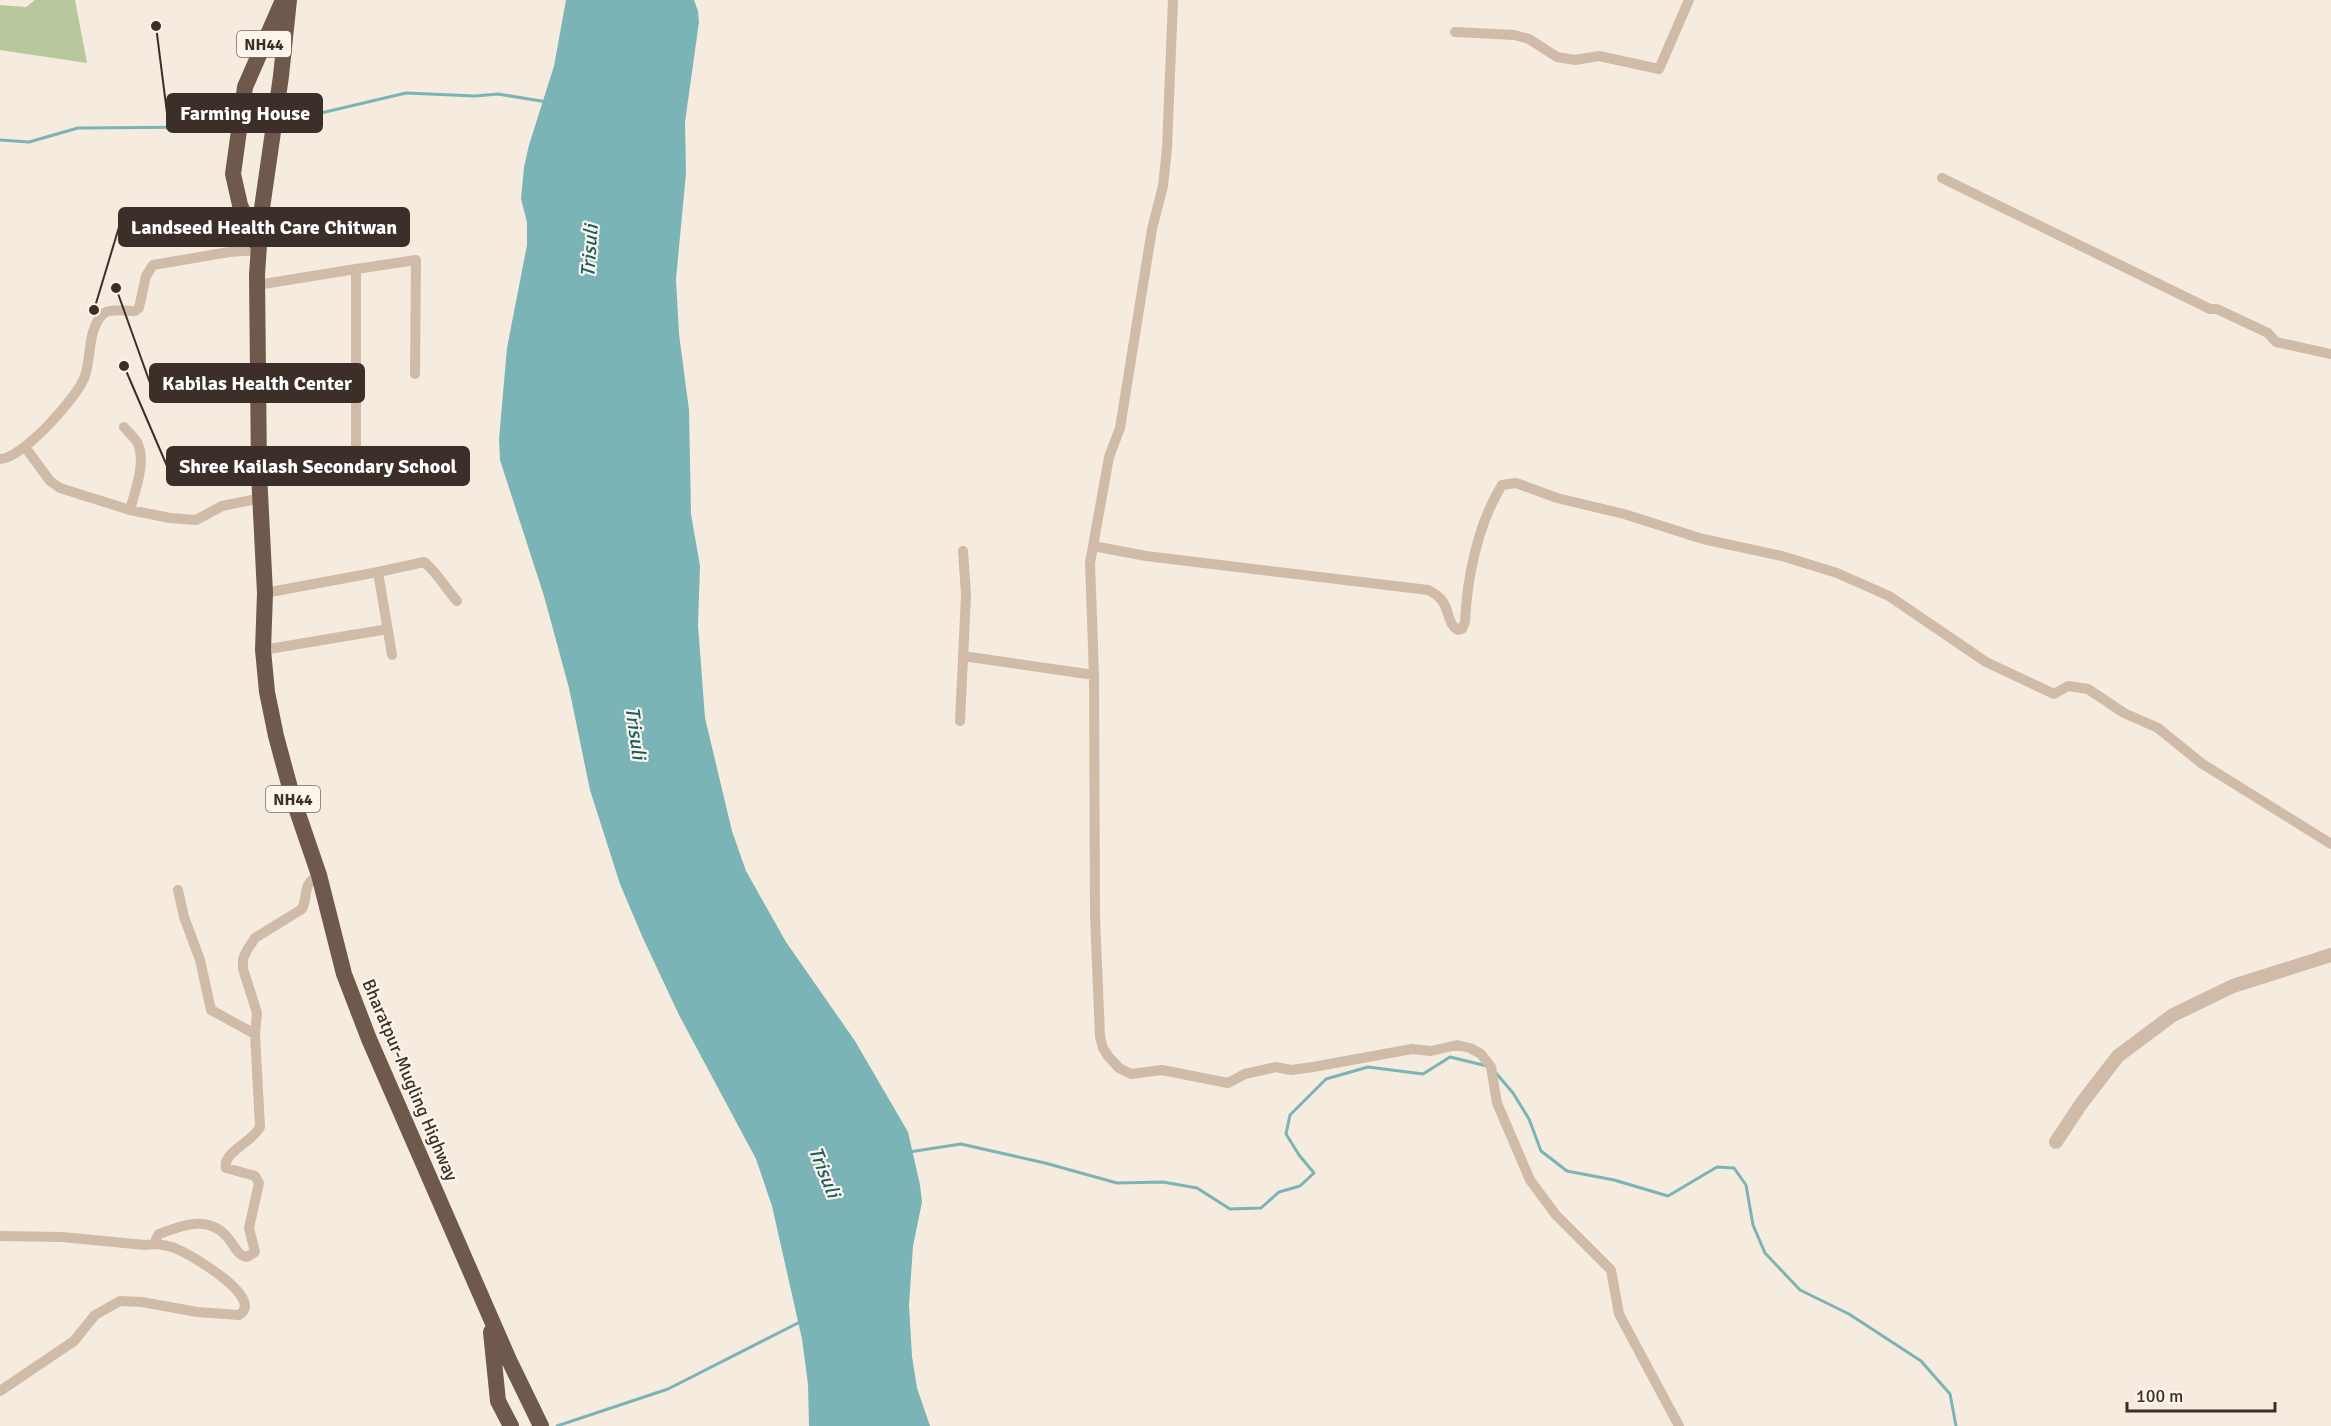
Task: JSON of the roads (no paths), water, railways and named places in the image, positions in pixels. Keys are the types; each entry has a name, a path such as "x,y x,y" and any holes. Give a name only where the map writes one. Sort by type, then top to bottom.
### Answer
{"highway":[{"name":"Bharatpur-Mugling Highway","path":"260,250 240,205 233,174 245,87 283,0"},
{"name":"Bharatpur-Mugling Highway","path":"289,0 281,76 261,215 257,285 260,473 265,593 264,650 267,692 293,799 319,875 344,974 369,1039 489,1314 541,1426"},
{"name":"Bharatpur-Mugling Highway","path":"489,1314 498,1401 511,1426"}],"street":[{"path":"1173,0 1167,148 1163,186 1152,229 1120,428 1109,457 1090,563 1094,675 1095,927 1102,1048 1119,1068 1131,1074 1162,1070 1228,1083 1245,1074 1276,1067 1291,1070 1412,1049 1431,1051 1457,1046 1470,1048 1481,1054 1491,1067 1497,1103 1530,1180 1556,1215 1611,1269 1618,1314 1679,1426"},
{"path":"1455,32 1514,35 1529,39 1557,57 1575,60 1599,56 1659,69 1689,0"},
{"path":"1942,178 2210,309 2217,309 2268,333 2276,342 2331,354"},
{"path":"0,459 4,460 25,447 55,417 81,386 94,332 101,315 110,311 135,311 139,308 146,276 153,265 229,252 260,250"},
{"path":"257,285 416,260 415,374"},
{"path":"260,473 352,460 356,455 356,269"},
{"path":"124,427 137,442 141,461 130,510"},
{"path":"25,447 50,481 60,488 130,510 170,518 196,520 222,506 261,498"},
{"path":"1093,546 1157,558 1428,590 1446,603 1452,626 1458,630 1462,629 1465,622 1471,570 1488,512 1502,485 1516,483 1557,498 1624,514 1703,539 1782,556 1837,573 1889,596 1986,662 2018,679 2054,694 2068,686 2088,689 2124,713 2158,728 2201,763 2331,844"},
{"path":"960,721 966,595 963,551"},
{"path":"265,593 424,562 435,571 445,589 457,601"},
{"path":"378,572 392,655"},
{"path":"264,650 388,629"},
{"path":"963,656 1094,675"},
{"path":"156,1244 159,1234 183,1225 200,1222 211,1224 220,1230 242,1256 248,1257 255,1252 249,1228 259,1183 255,1176 226,1168 225,1164 225,1159 257,1135 260,1127 255,1034 257,1013 243,969 247,950 255,938 302,909 307,885 310,880 319,875"},
{"path":"178,890 184,917 200,960 211,1010 255,1034"},
{"path":"2056,1143 2080,1104 2118,1056 2173,1015 2233,986 2331,955"},
{"path":"0,1236 62,1237 134,1245 156,1244 177,1249 196,1258 231,1284 245,1298 247,1306 239,1315 197,1312 142,1302 120,1301 95,1315 74,1341 0,1391"}],"water":[{"name":"Trisuli","path":"566,0 694,0 698,11 699,22 685,122 686,173 676,279 679,334 689,410 691,514 700,566 698,625 705,718 732,831 746,871 786,942 855,1041 908,1132 922,1202 913,1246 909,1305 912,1356 917,1388 930,1426 809,1426 808,1384 802,1339 772,1206 756,1159 679,1015 620,884 590,790 569,688 544,596 500,460 499,439 507,348 527,245 527,222 521,199 524,167 554,66"}],"waterway":[{"path":"281,118 304,117 406,93 475,96 498,94 547,102"},
{"path":"245,121 269,119"},
{"path":"0,140 29,142 78,128 208,127 236,122"},
{"path":"909,1152 961,1144 1045,1163 1117,1183 1163,1182 1197,1188 1230,1209 1261,1208 1279,1192 1300,1186 1314,1173 1286,1134 1290,1115 1326,1079 1368,1067 1423,1074 1450,1057 1487,1066"},
{"path":"1496,1073 1513,1093 1529,1119 1541,1151 1567,1171 1614,1180 1668,1196 1717,1167 1734,1168 1746,1185 1753,1225 1765,1253 1800,1290 1849,1314 1921,1361 1950,1394 1956,1426"},
{"path":"557,1426 668,1389 800,1322"}],"place":[{"name":"Farming House","path":"156,26"},
{"name":"Kabilas Health Center","path":"116,288"},
{"name":"Landseed Health Care Chitwan","path":"94,310"},
{"name":"Shree Kailash Secondary School","path":"124,366"}]}
